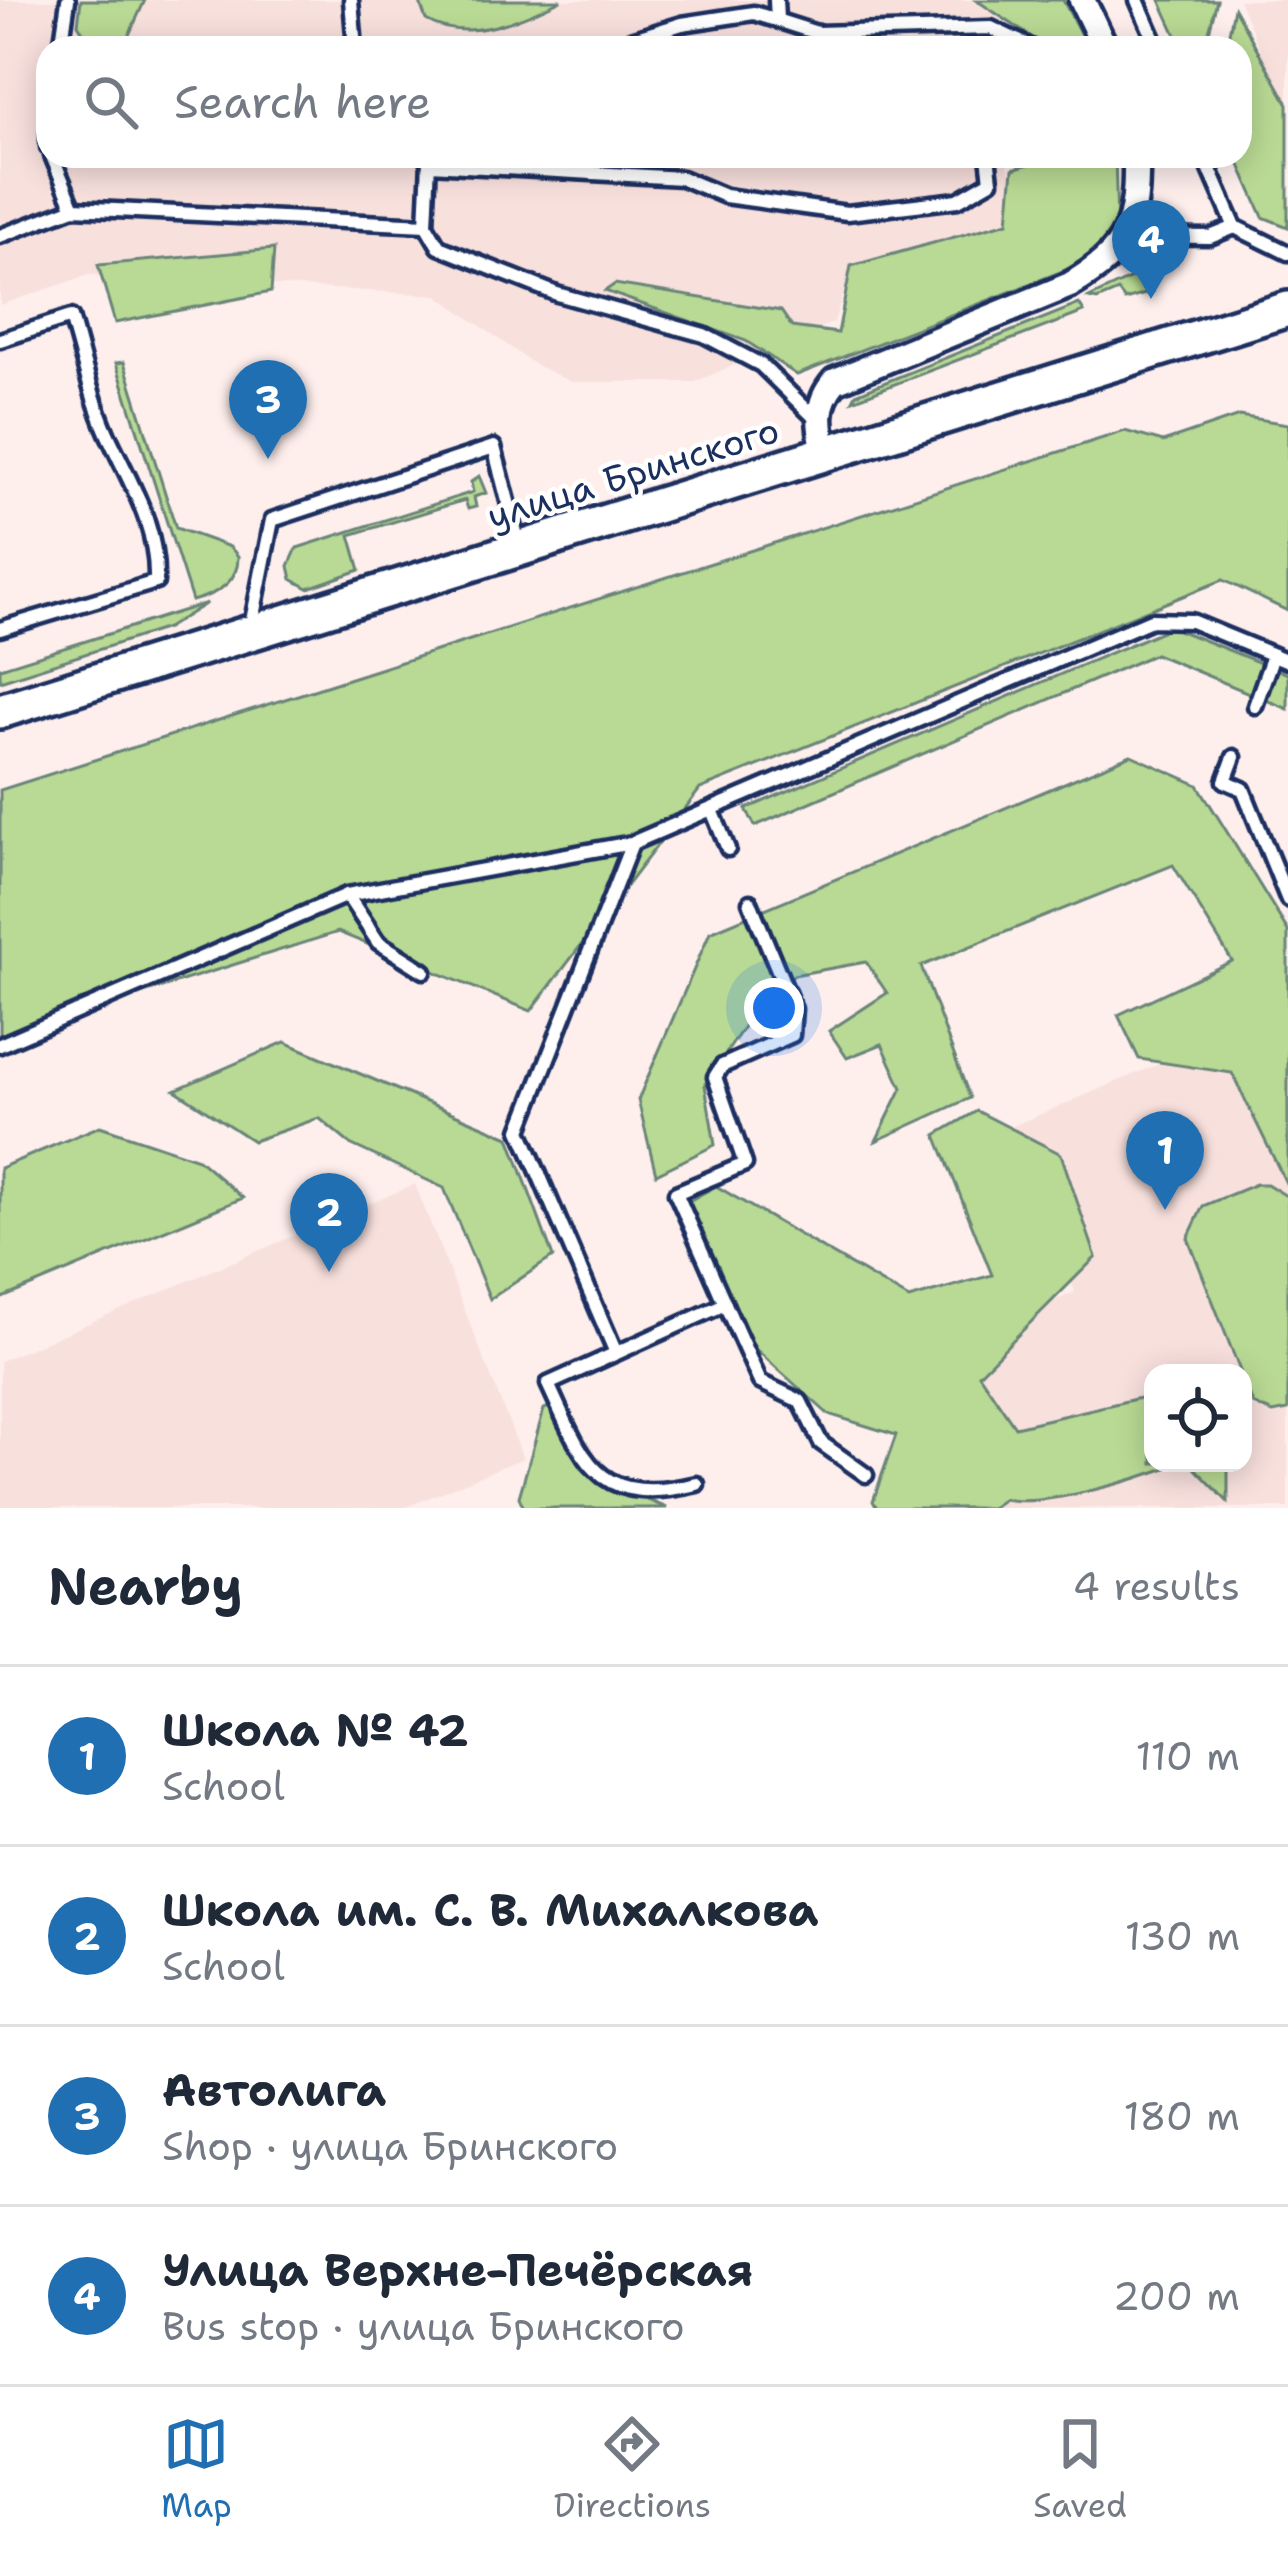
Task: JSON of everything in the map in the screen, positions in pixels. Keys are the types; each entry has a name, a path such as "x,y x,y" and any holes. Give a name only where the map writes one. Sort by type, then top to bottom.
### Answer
{"main road":[{"name":"улица Бринского","path":"0,711 520,549 822,438 1288,309"}],"street":[{"path":"1082,0 1099,36"},
{"path":"822,438 822,395 835,381 1070,285 1105,265 1126,236 1137,205 1136,168"}],"lane":[{"path":"64,36 68,0"},
{"path":"350,0 354,36"},
{"path":"776,0 777,20"},
{"path":"1137,0 1153,36"},
{"path":"648,36 754,14 818,33 991,28 1008,36"},
{"path":"57,168 74,208"},
{"path":"429,168 426,225 439,248 557,294 704,335 760,365 822,438"},
{"path":"541,168 682,178 725,196 847,213 958,200 991,181 989,168"},
{"path":"1209,168 1235,226 1288,253"},
{"path":"0,236 74,208 426,225"},
{"path":"1126,236 1210,237 1235,226"},
{"path":"0,340 70,316 107,433 127,465 158,547 157,582 0,629"},
{"path":"250,633 272,520 494,447 520,549"},
{"path":"0,1045 347,895 632,843 1150,620 1191,622 1288,661"},
{"path":"1255,706 1274,655"},
{"path":"1234,758 1225,781 1244,789 1288,900"},
{"path":"712,810 728,849"},
{"path":"616,1353 520,1130 632,843"},
{"path":"347,895 378,942 424,971"},
{"path":"750,902 794,1009 791,1035 722,1066 716,1077 745,1164 676,1193 760,1382 800,1401 821,1442 866,1474"},
{"path":"697,1484 667,1498 623,1500 594,1484 548,1384 725,1304"}],"shaded area":[{"path":"0,0 1021,0 1035,36 36,36 36,168 1008,168 1035,226 848,279 834,322 695,382 571,382 532,363 437,295 89,275 0,305"},
{"path":"1239,0 1288,0 1288,104 1265,60"},
{"path":"1253,1024 1288,1106 1288,1508 946,1508 891,1371 1075,1292 1008,1128"},
{"path":"415,1184 523,1458 404,1508 0,1508 0,1361"}],"green space":[{"path":"81,0 145,0 128,36 86,36 78,24"},
{"path":"419,0 561,0 512,21 459,30 426,20"},
{"path":"976,0 1063,0 1082,36 1030,36"},
{"path":"1160,0 1217,0 1208,36 1176,36"},
{"path":"1234,8 1250,36 1228,36"},
{"path":"1252,40 1288,104 1288,227 1263,217 1241,168 1252,168"},
{"path":"1115,168 1117,224 1086,262 797,375 746,341 605,291 615,284 781,311 792,327 838,333 851,266 1008,222 1013,169"},
{"path":"274,249 271,292 115,323 98,265"},
{"path":"1144,272 1152,292 1125,300 1118,291 1097,300 1089,298"},
{"path":"1079,304 1084,312 853,400 856,394"},
{"path":"124,362 176,528 230,547 238,556 230,581 192,601 116,363"},
{"path":"1239,416 1288,424 1288,611 1223,580 700,789 531,1011 338,932 0,1038 0,790 1125,431 1163,442"},
{"path":"479,476 486,493 474,497 476,507 468,509 465,500 350,535 360,570 308,588 292,579 289,566 297,548 473,492 471,482"},
{"path":"207,603 167,628 0,681 0,668"},
{"path":"1171,627 1288,674 1288,709 1155,654 755,826 746,809"},
{"path":"1131,755 1198,785 1288,931 1288,1187 1232,1073 1139,1059 1118,1015 1232,961 1173,865 921,966 970,1098 876,1141 902,1088 882,1044 847,1058 829,1031 887,993 866,962 794,975 753,1013 705,1085 715,1145 656,1174 638,1100 710,932"},
{"path":"285,1042 509,1137 553,1257 490,1299 444,1188 350,1144 319,1118 253,1141 175,1090"},
{"path":"977,1111 1061,1154 1096,1257 979,1374 1015,1427 1144,1397 1144,1472 1153,1472 1042,1500 1004,1499 991,1508 877,1508 873,1501 896,1435 828,1414 742,1337 687,1202 716,1186 909,1299 992,1275 936,1135"},
{"path":"100,1126 198,1159 243,1198 0,1299 0,1168"},
{"path":"1256,1184 1267,1184 1288,1197 1288,1410 1273,1413 1253,1404 1252,1364 1237,1364 1188,1238 1203,1206"},
{"path":"561,1402 602,1481 667,1508 524,1508 519,1497 544,1409"},
{"path":"1199,1472 1228,1472 1228,1502"}],"place":[{"name":"Улица Верхне-Печёрская","path":"1151,299"},
{"name":"Автолига","path":"268,459"},
{"name":"Школа № 42","path":"1165,1210"},
{"name":"Школа им. С. В. Михалкова","path":"329,1272"}]}
